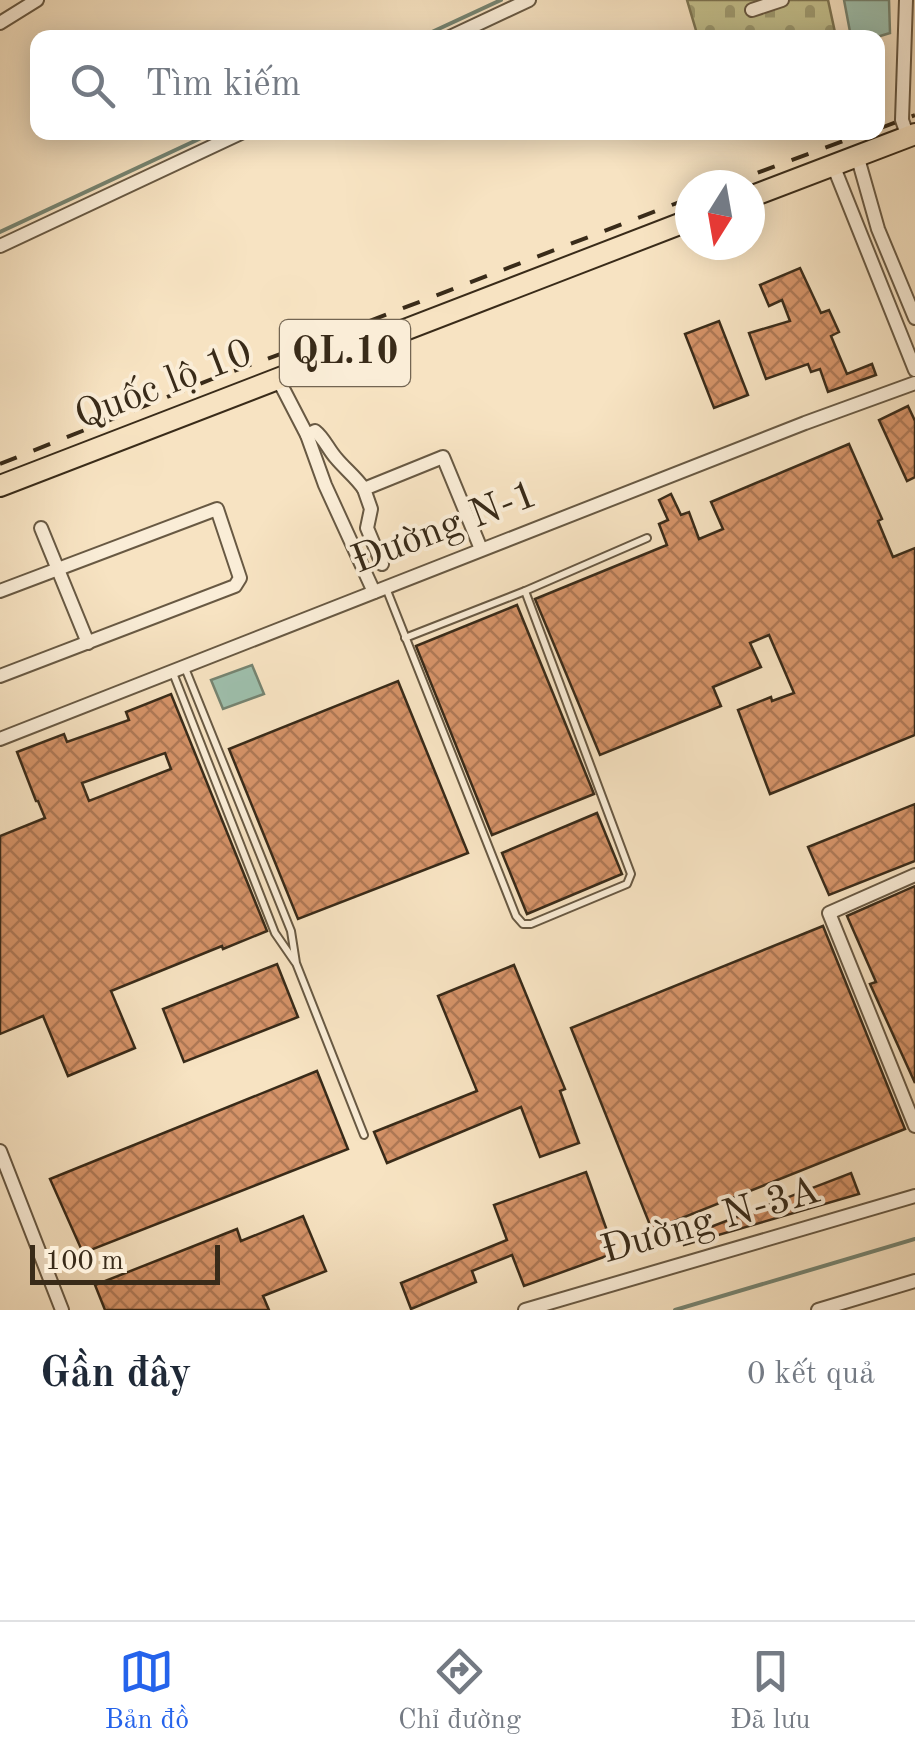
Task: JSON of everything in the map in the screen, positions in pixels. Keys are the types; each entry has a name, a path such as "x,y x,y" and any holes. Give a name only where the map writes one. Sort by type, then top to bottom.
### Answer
{"highway":[{"path":"765,191 912,136"},
{"name":"Quốc lộ 10","path":"0,486 675,226"}],"street":[{"path":"0,23 37,0"},
{"path":"465,30 529,0"},
{"path":"752,10 782,0"},
{"path":"906,0 902,120 912,136"},
{"path":"0,246 226,140"},
{"path":"857,156 878,229 915,318"},
{"path":"832,165 915,370"},
{"path":"882,284 897,278 915,278"},
{"path":"278,379 307,435 324,486 379,590"},
{"name":"Đường N-1","path":"0,740 915,383"},
{"path":"307,435 320,434 333,456 364,489 371,509 367,528 382,564"},
{"path":"364,489 443,457 482,549"},
{"path":"0,592 217,509 239,573 237,584 0,676"},
{"path":"41,528 88,643"},
{"path":"915,875 829,914 915,1126"},
{"path":"0,1151 62,1310"},
{"name":"Đường N-3A","path":"525,1310 915,1196"},
{"path":"818,1310 915,1281"}],"lane":[{"path":"404,638 647,538"},
{"path":"379,590 404,638 516,916 523,924 531,924 627,884 631,874 525,591"},
{"path":"179,670 275,933 296,963"},
{"path":"179,670 291,931 296,963 364,1135"}],"green space":[{"path":"687,0 828,0 834,30 696,30"}],"shaded area":[{"path":"844,0 889,0 890,33 850,30"},
{"path":"252,665 264,694 223,709 211,680"}],"building":[{"path":"800,268 821,313 829,310 839,332 831,336 847,374 872,364 876,375 828,392 820,369 811,372 808,364 766,379 749,333 790,321 782,300 769,306 760,285"},
{"path":"719,321 748,395 714,408 685,334"},
{"path":"908,406 915,421 915,477 907,481 879,420"},
{"path":"849,444 882,519 878,521 893,557 915,548 915,735 770,794 738,710 794,693 769,635 750,643 761,667 713,687 721,706 600,755 535,599 667,545 659,524 668,520 659,500 671,494 681,515 689,512 699,539 723,529 711,502"},
{"path":"517,605 594,794 492,835 416,646"},
{"path":"398,681 468,853 298,919 229,749"},
{"path":"171,694 267,931 111,991 135,1048 68,1076 43,1016 0,1034 0,836 45,818 17,752 64,734 67,742 129,720 126,712","holes":["165,753 171,769 89,801 82,783"]},
{"path":"915,804 915,861 829,895 808,847"},
{"path":"597,813 622,874 527,914 502,853"},
{"path":"915,886 915,1083 870,984 876,982 847,916"},
{"path":"823,926 905,1129 652,1230 571,1028"},
{"path":"277,964 298,1017 184,1062 163,1009"},
{"path":"514,965 565,1089 560,1091 579,1143 540,1157 521,1107 387,1163 374,1132 477,1091 438,996"},
{"path":"317,1071 348,1149 83,1253 50,1179"},
{"path":"586,1172 615,1253 524,1286 512,1255 472,1271 476,1282 411,1309 401,1283 507,1240 494,1205"},
{"path":"851,1173 859,1194 684,1245 682,1238"},
{"path":"303,1216 326,1271 263,1296 269,1310 105,1310 95,1285 237,1229 241,1241"}],"waterway":[{"path":"436,30 501,0"},
{"path":"0,232 197,140"},
{"path":"675,1310 915,1239"}],"railway":[{"path":"885,126 915,115"},
{"path":"765,170 846,140"},
{"path":"0,464 212,379 675,204"}]}
